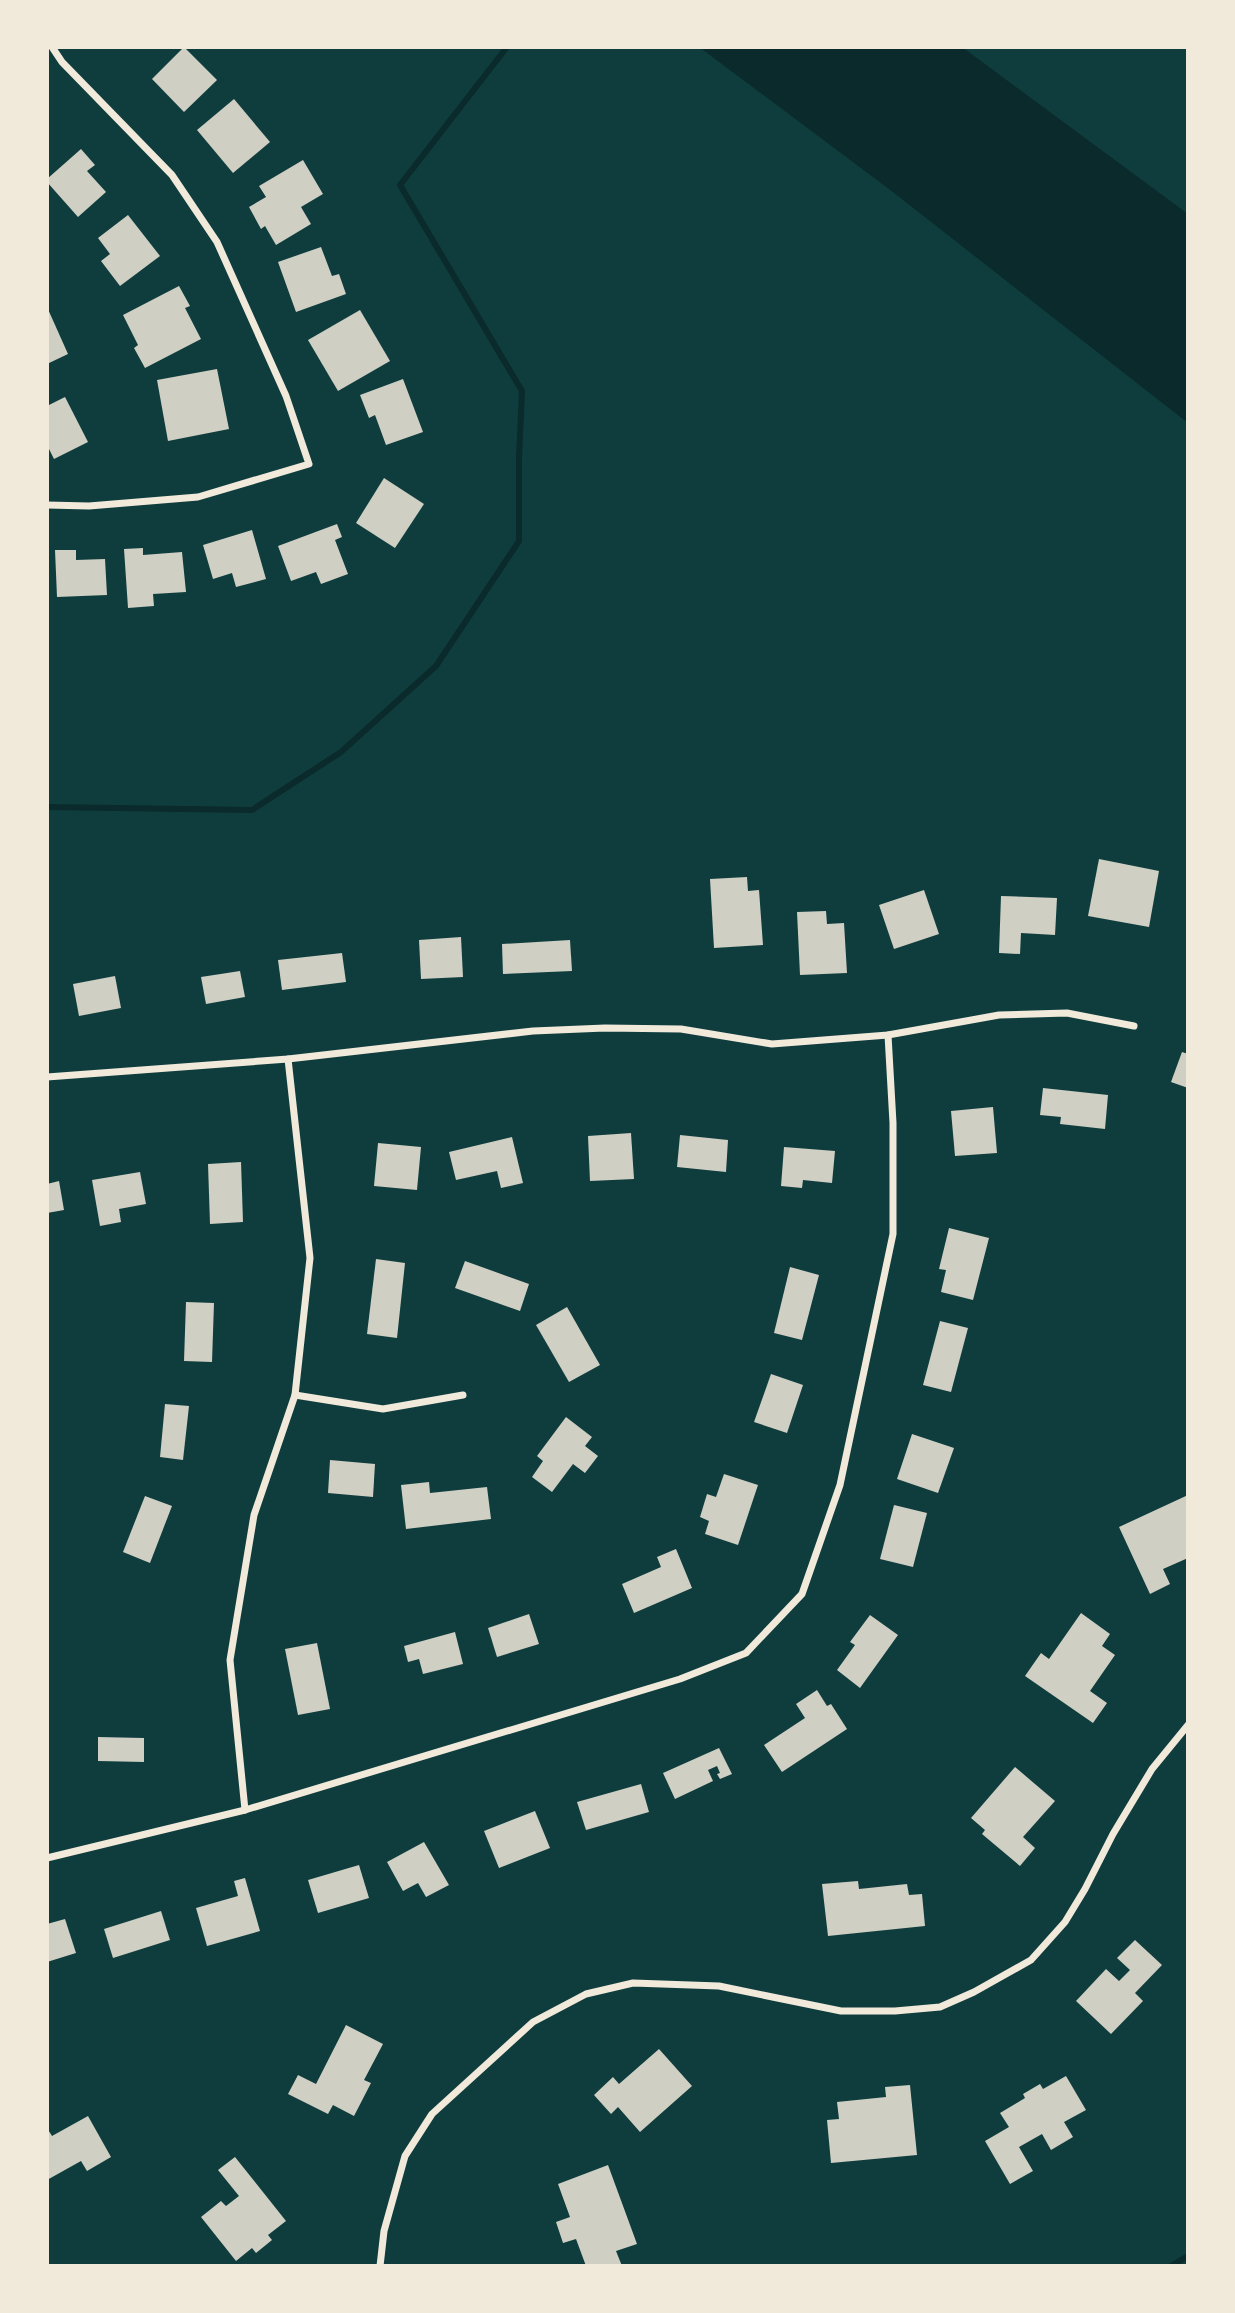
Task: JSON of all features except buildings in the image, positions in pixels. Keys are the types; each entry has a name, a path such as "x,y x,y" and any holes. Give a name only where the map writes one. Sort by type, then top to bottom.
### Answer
{"street":[{"path":"47,505 89,506 198,497 309,464 286,396 217,242 172,175 62,62 52,47"},
{"path":"47,1077 288,1059 533,1031 681,1029 772,1044 888,1035 999,1015 1067,1013 1134,1026"},
{"path":"47,1858 245,1810 680,1679 746,1653 802,1594 840,1485 893,1234 893,1123 888,1035"},
{"path":"245,1810 230,1660 254,1515 295,1395 310,1258 288,1059"},
{"path":"295,1395 383,1409 463,1395"},
{"path":"380,2266 384,2231 405,2156 432,2114 534,2022 586,1994 633,1983 719,1986 841,2011 895,2011 940,2007 974,1992 1031,1960 1065,1922 1152,1769 1188,1725"}],"water":[{"path":"699,47 962,47 1188,214 1188,423 889,189"}],"waterway":[{"path":"47,807 252,810 341,752 436,666 519,541 522,391 400,185 507,47"},
{"path":"1171,2266 1188,2256"}]}
